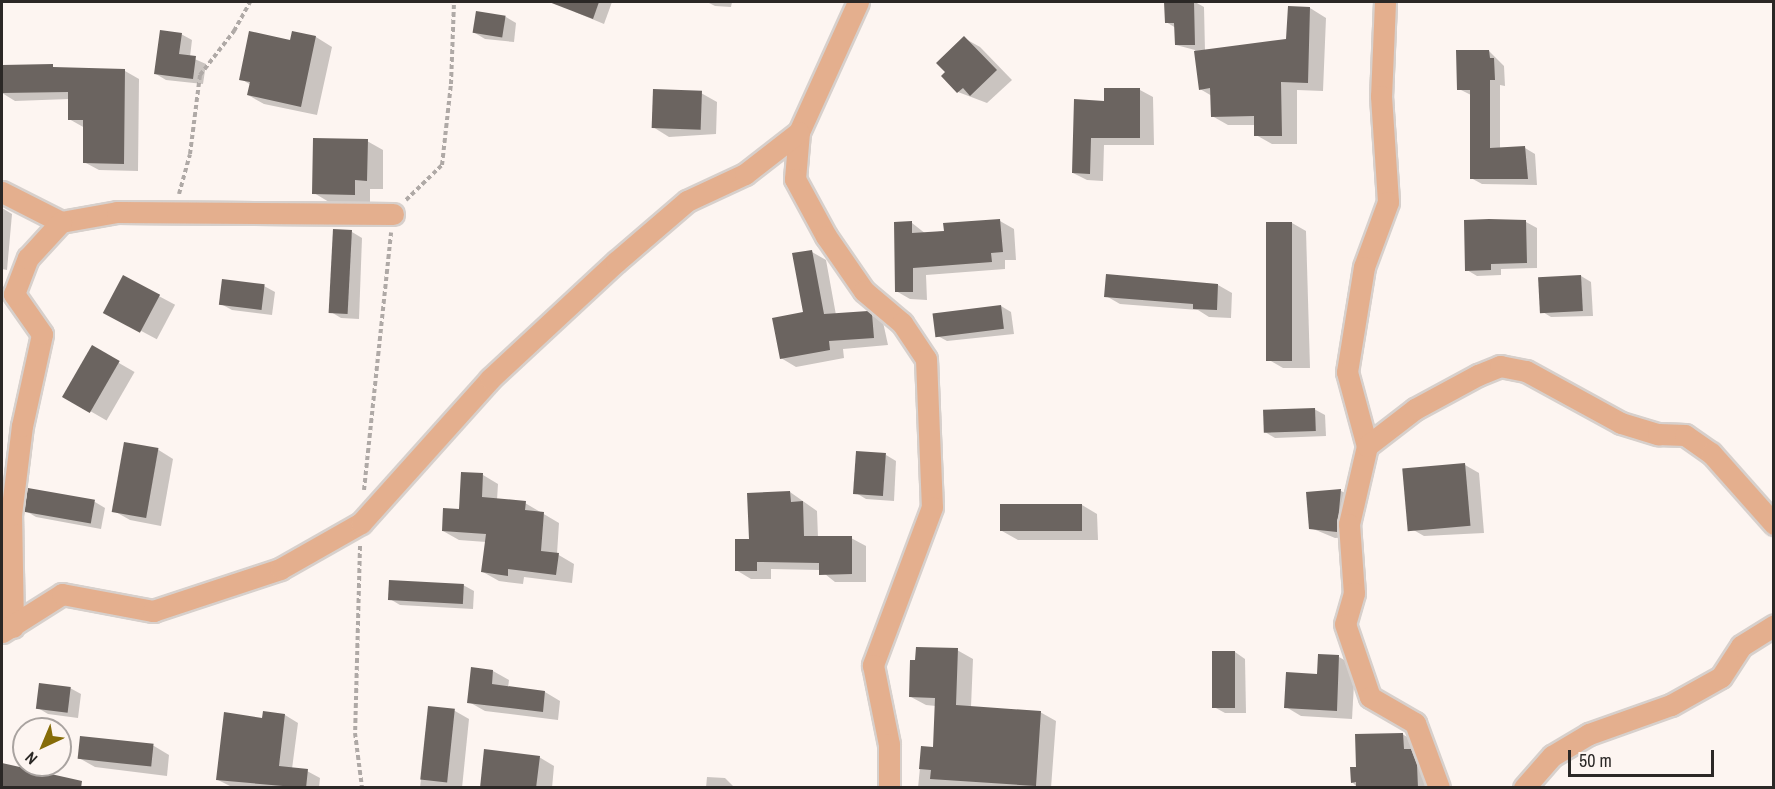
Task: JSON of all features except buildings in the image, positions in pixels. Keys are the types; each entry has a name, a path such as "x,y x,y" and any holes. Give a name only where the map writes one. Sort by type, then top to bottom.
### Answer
{"street":[{"path":"858,2 799,132 795,179 826,236 864,291 902,323 926,359 932,507 873,665 889,744 889,788"},
{"path":"1385,2 1381,96 1388,202 1364,267 1347,372 1367,446 1349,524 1354,592 1345,624 1370,697 1415,723 1439,788"},
{"path":"7,629 62,594 153,611 280,570 361,523 490,379 616,262 687,201 744,174 799,132"},
{"path":"2,192 62,222"},
{"path":"7,629 11,515 22,426 42,334 14,294 28,258 62,222 117,212 393,214"},
{"path":"1367,446 1415,409 1478,375 1500,366 1526,371 1621,423 1658,434 1686,435 1711,453 1773,524"},
{"path":"1524,788 1552,756 1589,734 1671,705 1721,677 1741,646 1773,625"}],"path":[{"path":"174,212 190,154 200,75 250,2"},
{"path":"362,788 356,733 361,523 393,214 442,165 452,84 454,2"}]}
